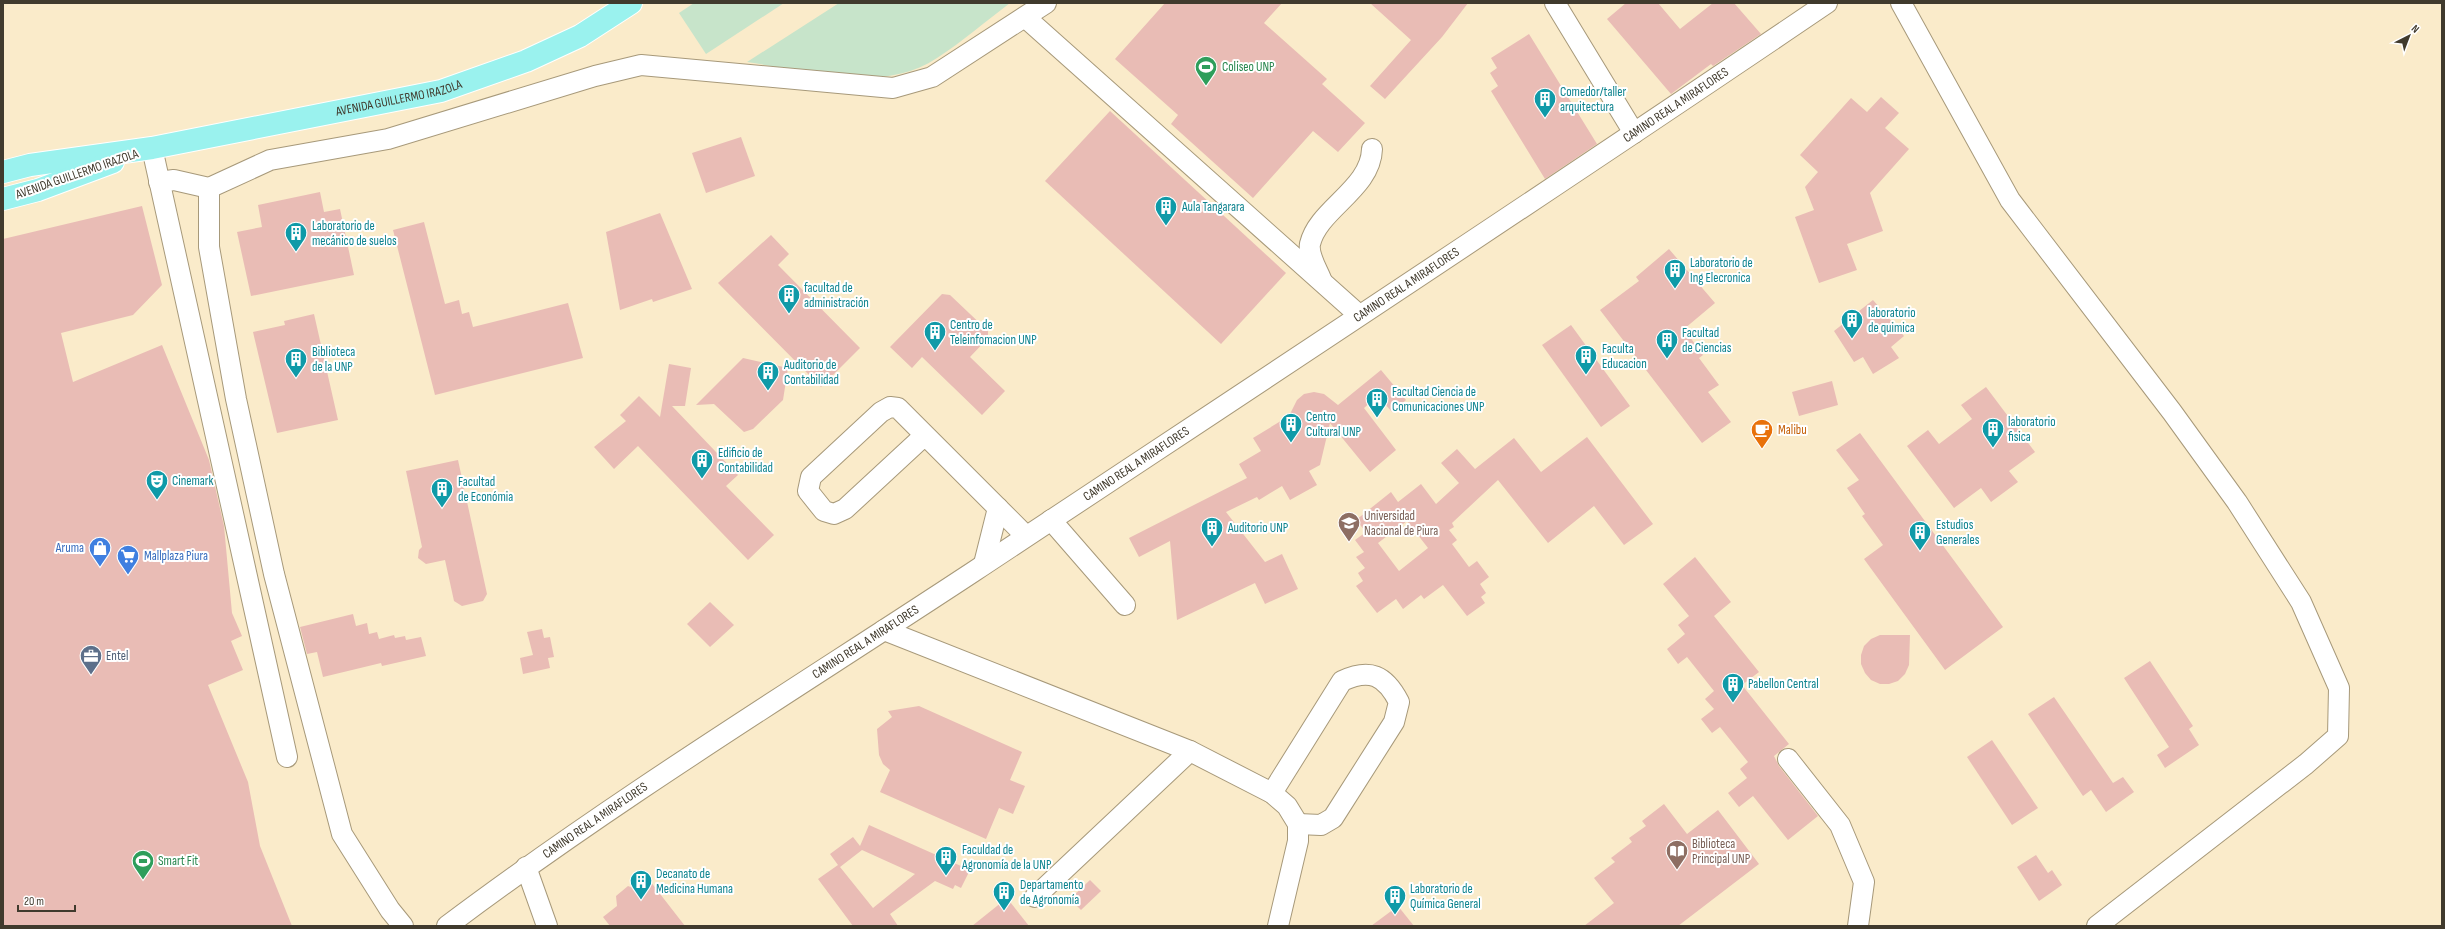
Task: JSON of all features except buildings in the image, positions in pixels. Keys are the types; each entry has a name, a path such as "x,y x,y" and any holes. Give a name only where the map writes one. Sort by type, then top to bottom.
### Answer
{"main road":[{"name":"AVENIDA GUILLERMO IRAZOLA","path":"3,172 30,165 152,148 441,91 526,61 573,39 631,3"},
{"name":"AVENIDA GUILLERMO IRAZOLA","path":"3,199 38,190 152,148"},
{"path":"30,165 38,190"}],"lane":[{"path":"159,182 174,180 208,188 270,160 388,139 595,76 641,65 893,88 932,77 1026,18 1046,3"},
{"path":"1555,3 1634,133"},
{"name":"CAMINO REAL A MIRAFLORES","path":"447,926 526,867 1634,133 1827,3"},
{"path":"1901,3 2010,200 2176,418 2237,502 2301,602 2339,688 2338,736 2306,764 2097,926"},
{"path":"1026,18 1359,315"},
{"path":"152,148 288,757"},
{"path":"1323,283 1312,258 1310,244 1326,218 1366,173 1371,161 1372,149"},
{"path":"208,188 209,247 236,399 274,574 342,834 390,910 403,926"},
{"path":"925,436 845,509 834,514 824,511 808,491 811,477 881,412 890,407 898,408 1026,536"},
{"path":"984,564 998,508"},
{"path":"1051,520 1125,605"},
{"path":"884,630 1190,751 1272,793 1287,806 1298,824 1298,842 1278,926"},
{"path":"1272,793 1342,681 1358,674 1376,676 1392,687 1399,702 1394,722 1333,818 1321,825 1298,824"},
{"path":"1035,897 1190,751"},
{"path":"1788,759 1840,825 1864,882 1858,926"},
{"path":"526,867 547,926"}],"green space":[{"path":"694,3 784,3 706,54 679,13"},
{"path":"839,3 1010,3 937,58 915,69 892,76 868,78 844,77 747,62"}],"place":[{"name":"Coliseo UNP","path":"1206,86"},
{"name":"Comedor/taller arquitectura","path":"1545,118"},
{"name":"Aula Tangarara","path":"1166,226"},
{"name":"Laboratorio de mecánico de suelos","path":"296,252"},
{"name":"Laboratorio de Ing Elecronica","path":"1675,290"},
{"name":"facultad de administración","path":"789,314"},
{"name":"laboratorio de quimica","path":"1852,340"},
{"name":"Centro de Teleinfomacion UNP","path":"935,352"},
{"name":"Facultad de Ciencias","path":"1667,360"},
{"name":"Faculta Educacion","path":"1586,376"},
{"name":"Biblioteca de la UNP","path":"296,378"},
{"name":"Auditorio de Contabilidad","path":"768,392"},
{"name":"Facultad Ciencia de Comunicaciones UNP","path":"1377,418"},
{"name":"Centro Cultural UNP","path":"1291,444"},
{"name":"laboratorio fisica","path":"1993,448"},
{"name":"Malibu","path":"1762,450"},
{"name":"Edificio de Contabilidad","path":"702,480"},
{"name":"Cinemark","path":"157,500"},
{"name":"Facultad de Económia","path":"442,508"},
{"name":"Universidad Nacional de Piura","path":"1349,542"},
{"name":"Auditorio UNP","path":"1212,548"},
{"name":"Estudios Generales","path":"1920,552"},
{"name":"Aruma","path":"100,568"},
{"name":"Mallplaza Piura","path":"128,576"},
{"name":"Entel","path":"91,676"},
{"name":"Pabellon Central","path":"1733,704"},
{"name":"Biblioteca Principal UNP","path":"1677,870"},
{"name":"Faculdad de Agronomía de la UNP","path":"946,876"},
{"name":"Smart Fit","path":"143,880"},
{"name":"Decanato de Medicina Humana","path":"641,900"},
{"name":"Departamento de Agronomía","path":"1004,912"},
{"name":"Laboratorio de Química General","path":"1395,916"}]}
